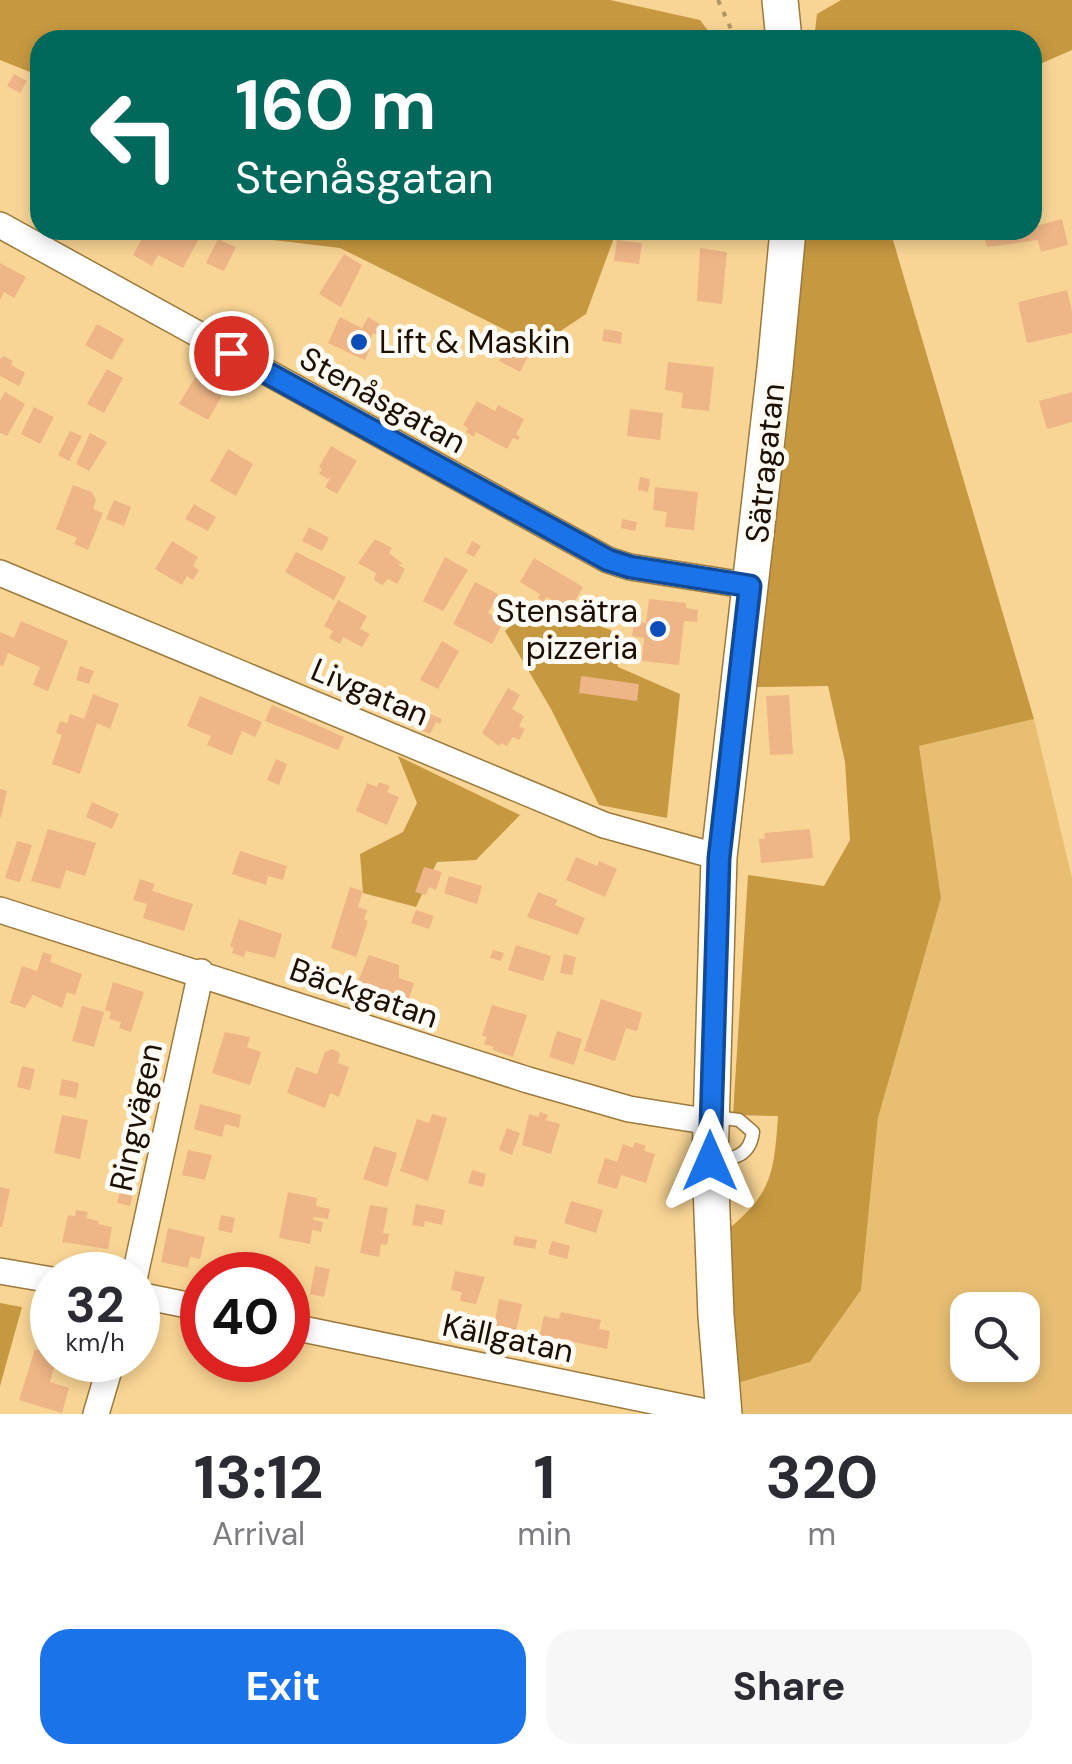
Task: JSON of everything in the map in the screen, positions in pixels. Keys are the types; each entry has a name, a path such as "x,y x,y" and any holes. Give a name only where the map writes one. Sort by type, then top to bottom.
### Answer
{"street":[{"path":"780,0 783,30"},
{"name":"Stenåsgatan","path":"0,225 608,560 750,586"},
{"name":"Sätragatan","path":"724,1414 710,1161 719,858 787,240"},
{"name":"Livgatan","path":"0,572 604,825 719,858"},
{"name":"Bäckgatan","path":"0,910 528,1080 630,1109 710,1119"},
{"name":"Ringvägen","path":"140,1252 202,972"},
{"path":"0,1271 30,1276"},
{"name":"Källgatan","path":"310,1331 716,1414"},
{"path":"96,1414 105,1382"}],"path":[{"path":"718,0 732,30"}],"shaded area":[{"path":"0,0 610,0 700,20 708,30 30,30 30,72 0,60"},
{"path":"841,0 1072,0 1072,50 1042,63 1042,30 815,30 817,14"},
{"path":"273,240 613,240 586,314 538,346 340,248"},
{"path":"798,240 893,240 1034,719 919,746 941,898 878,1118 861,1290 810,1362 734,1384 722,1234 751,1208 767,1183 778,1116 733,1115 748,875 824,886 850,840 845,762 828,686 757,687 787,425"},
{"path":"536,605 611,630 618,667 680,694 667,818 599,805 551,709 505,631"},
{"path":"1034,719 1072,878 1072,1414 738,1414 734,1384 810,1362 861,1290 878,1118 941,898 919,746"},
{"path":"398,756 520,815 476,860 437,862 416,907 363,893 360,854 403,832 417,803"},
{"path":"0,1303 22,1307 0,1386"}],"building":[{"path":"14,74 27,81 20,93 7,86"},
{"path":"1062,219 1068,245 1041,252 1038,240 1042,240 1042,224"},
{"path":"141,240 198,240 183,268 158,255 152,266 133,255"},
{"path":"218,240 236,247 224,271 206,263"},
{"path":"617,240 642,243 639,264 614,261"},
{"path":"985,240 1038,240 987,247"},
{"path":"700,248 727,252 722,304 697,301"},
{"path":"344,254 362,265 341,307 319,294"},
{"path":"0,263 26,277 14,298 4,292 0,300"},
{"path":"1067,290 1072,333 1027,343 1018,302"},
{"path":"340,317 362,328 368,317 391,331 387,339 373,333 365,360 328,343"},
{"path":"97,324 124,339 112,360 85,345"},
{"path":"604,329 622,332 621,344 602,341"},
{"path":"512,338 532,349 520,372 499,361"},
{"path":"4,356 25,373 19,386 0,376 0,359"},
{"path":"668,362 714,367 709,411 681,408 683,393 665,390"},
{"path":"201,367 218,376 211,390 222,396 208,420 179,404"},
{"path":"107,369 123,378 104,413 87,404"},
{"path":"5,392 25,404 7,436 0,433 0,401"},
{"path":"1072,392 1072,422 1047,429 1039,401"},
{"path":"477,401 495,411 498,405 524,419 516,434 520,437 513,438 507,449 476,432 474,437 466,432 468,428 463,425"},
{"path":"34,407 54,417 40,444 21,434"},
{"path":"630,409 663,413 660,440 627,436"},
{"path":"70,431 82,436 69,461 58,455"},
{"path":"90,433 107,442 89,471 76,464"},
{"path":"331,446 357,461 337,494 325,487 332,475 328,479 319,474"},
{"path":"228,449 253,464 236,496 210,481"},
{"path":"640,477 650,479 648,492 638,490"},
{"path":"73,485 92,492 96,500 93,509 103,513 88,550 74,544 77,538 56,529"},
{"path":"655,487 698,492 694,530 665,527 667,512 653,510"},
{"path":"114,500 131,507 124,526 106,519"},
{"path":"194,504 216,517 208,531 185,519"},
{"path":"622,519 637,522 635,531 621,528"},
{"path":"309,527 329,538 322,551 302,541"},
{"path":"375,539 392,548 389,553 403,564 397,564 405,569 397,584 388,579 382,585 374,580 376,573 358,563"},
{"path":"172,541 198,557 193,566 199,570 193,580 187,576 182,585 155,569"},
{"path":"472,541 481,546 474,557 466,553"},
{"path":"296,552 346,577 334,600 285,572"},
{"path":"445,557 468,570 443,611 423,601"},
{"path":"534,558 583,587 570,610 546,597 544,602 538,598 540,594 520,582"},
{"path":"475,582 498,594 488,613 504,621 492,644 453,624"},
{"name":"Stensätra pizzeria","path":"649,599 686,603 686,608 698,610 697,622 684,621 679,665 642,661 644,638 632,636 634,621 646,623"},
{"path":"338,600 367,616 360,629 370,634 362,647 343,637 340,644 329,638 333,631 324,626"},
{"path":"21,621 68,641 48,691 33,685 40,667 8,653 3,666 0,665 0,632 14,638"},
{"path":"442,641 459,651 438,689 420,680"},
{"path":"80,666 94,671 89,684 76,680"},
{"path":"581,676 639,684 637,701 579,693"},
{"path":"508,688 520,695 512,709 524,716 519,726 525,729 519,740 513,737 507,746 499,746 482,733"},
{"path":"93,694 119,704 110,729 97,723 80,774 52,764 62,735 56,733 60,721 67,723 70,714 84,719"},
{"path":"789,695 793,754 770,755 766,696"},
{"path":"200,696 262,722 255,737 242,731 232,755 207,745 211,736 187,726"},
{"path":"272,705 344,737 338,750 265,721"},
{"path":"427,713 442,719 430,734 420,730"},
{"path":"276,759 287,764 279,785 267,780"},
{"path":"379,782 390,786 387,792 399,797 387,825 356,811 367,783 377,787"},
{"path":"0,789 7,791 1,817 0,817"},
{"path":"92,802 119,814 112,829 86,817"},
{"path":"48,829 96,843 85,876 66,870 60,889 31,881"},
{"path":"810,829 813,858 761,863 759,839 765,839 764,833"},
{"path":"17,841 32,845 20,882 5,878"},
{"path":"240,851 287,866 283,880 268,876 266,885 232,874"},
{"path":"576,857 617,869 605,897 566,880"},
{"path":"424,867 442,872 436,890 429,887 426,895 415,892"},
{"path":"449,876 482,886 477,904 444,893"},
{"path":"140,879 155,884 152,891 193,904 184,931 143,918 147,904 133,900"},
{"path":"350,887 363,891 358,907 367,910 364,919 368,921 356,957 331,948"},
{"path":"538,892 558,900 555,905 585,918 578,935 527,917"},
{"path":"416,910 434,916 429,929 411,923"},
{"path":"239,919 282,934 275,958 246,951 244,957 232,953 234,948 230,946"},
{"path":"516,945 551,956 543,981 508,970"},
{"path":"493,950 504,953 501,961 490,958"},
{"path":"43,952 52,955 50,962 82,974 75,995 67,992 62,1008 33,995 25,1008 10,1003 22,966 37,971"},
{"path":"564,954 576,957 572,975 560,973"},
{"path":"369,955 399,965 399,978 414,983 406,1008 355,988"},
{"path":"113,982 144,992 131,1032 119,1028 121,1022 109,1019 111,1012 105,1010"},
{"path":"601,999 642,1013 637,1031 626,1028 615,1061 584,1051"},
{"path":"492,1005 527,1015 513,1057 484,1044 487,1037 482,1036"},
{"path":"82,1006 104,1012 94,1047 72,1041"},
{"path":"557,1031 582,1039 574,1065 549,1057"},
{"path":"225,1032 250,1037 247,1047 261,1052 250,1085 212,1073"},
{"path":"332,1049 340,1053 338,1063 349,1067 339,1097 330,1093 325,1108 287,1093 296,1067 317,1074 325,1052"},
{"path":"22,1066 35,1069 30,1090 17,1087"},
{"path":"62,1079 79,1083 76,1098 59,1095"},
{"path":"200,1104 241,1115 239,1128 225,1124 222,1137 194,1129"},
{"path":"540,1112 548,1115 546,1120 560,1124 551,1154 522,1145 529,1114 538,1117"},
{"path":"432,1114 447,1118 428,1181 400,1171 417,1119 429,1123"},
{"path":"62,1115 88,1120 80,1159 54,1153"},
{"path":"507,1128 520,1133 512,1155 499,1150"},
{"path":"635,1142 646,1146 644,1151 655,1154 646,1183 621,1175 617,1189 597,1183 605,1158 617,1162 623,1144 633,1148"},
{"path":"374,1146 397,1153 387,1187 363,1179"},
{"path":"188,1150 212,1155 205,1180 182,1175"},
{"path":"472,1170 486,1174 483,1187 468,1183"},
{"path":"738,1180 746,1180 746,1193 738,1193"},
{"path":"0,1187 10,1189 2,1227 0,1227"},
{"path":"120,1192 133,1194 130,1206 117,1203"},
{"path":"288,1192 317,1198 316,1206 330,1209 328,1219 314,1217 313,1220 323,1222 321,1232 312,1230 310,1244 279,1238"},
{"path":"571,1201 603,1210 596,1233 564,1223"},
{"path":"416,1204 445,1210 442,1225 425,1221 424,1227 412,1225"},
{"path":"370,1205 388,1208 383,1233 389,1234 387,1245 381,1244 379,1257 360,1253"},
{"path":"76,1210 88,1212 86,1218 112,1227 108,1249 62,1242 68,1215 75,1216"},
{"path":"221,1215 235,1218 232,1233 218,1230"},
{"path":"168,1228 205,1237 202,1252 180,1252 180,1266 161,1262"},
{"path":"515,1236 537,1240 535,1249 513,1245"},
{"path":"552,1241 570,1246 567,1259 548,1254"},
{"path":"315,1266 330,1269 324,1297 310,1294"},
{"path":"455,1271 485,1277 476,1304 460,1301 462,1292 451,1290"},
{"path":"499,1299 522,1304 516,1331 494,1326"},
{"path":"561,1312 601,1320 599,1329 610,1331 607,1349 555,1338 555,1343 539,1339 544,1316 559,1319"},
{"path":"30,1365 30,1382 50,1382 69,1388 62,1413 19,1400"}],"place":[{"name":"Lift & Maskin","path":"359,342"},
{"name":"Stensätra pizzeria","path":"658,629"}],"route":[{"path":"231,353 608,560 750,586 719,858 710,1161"}]}
